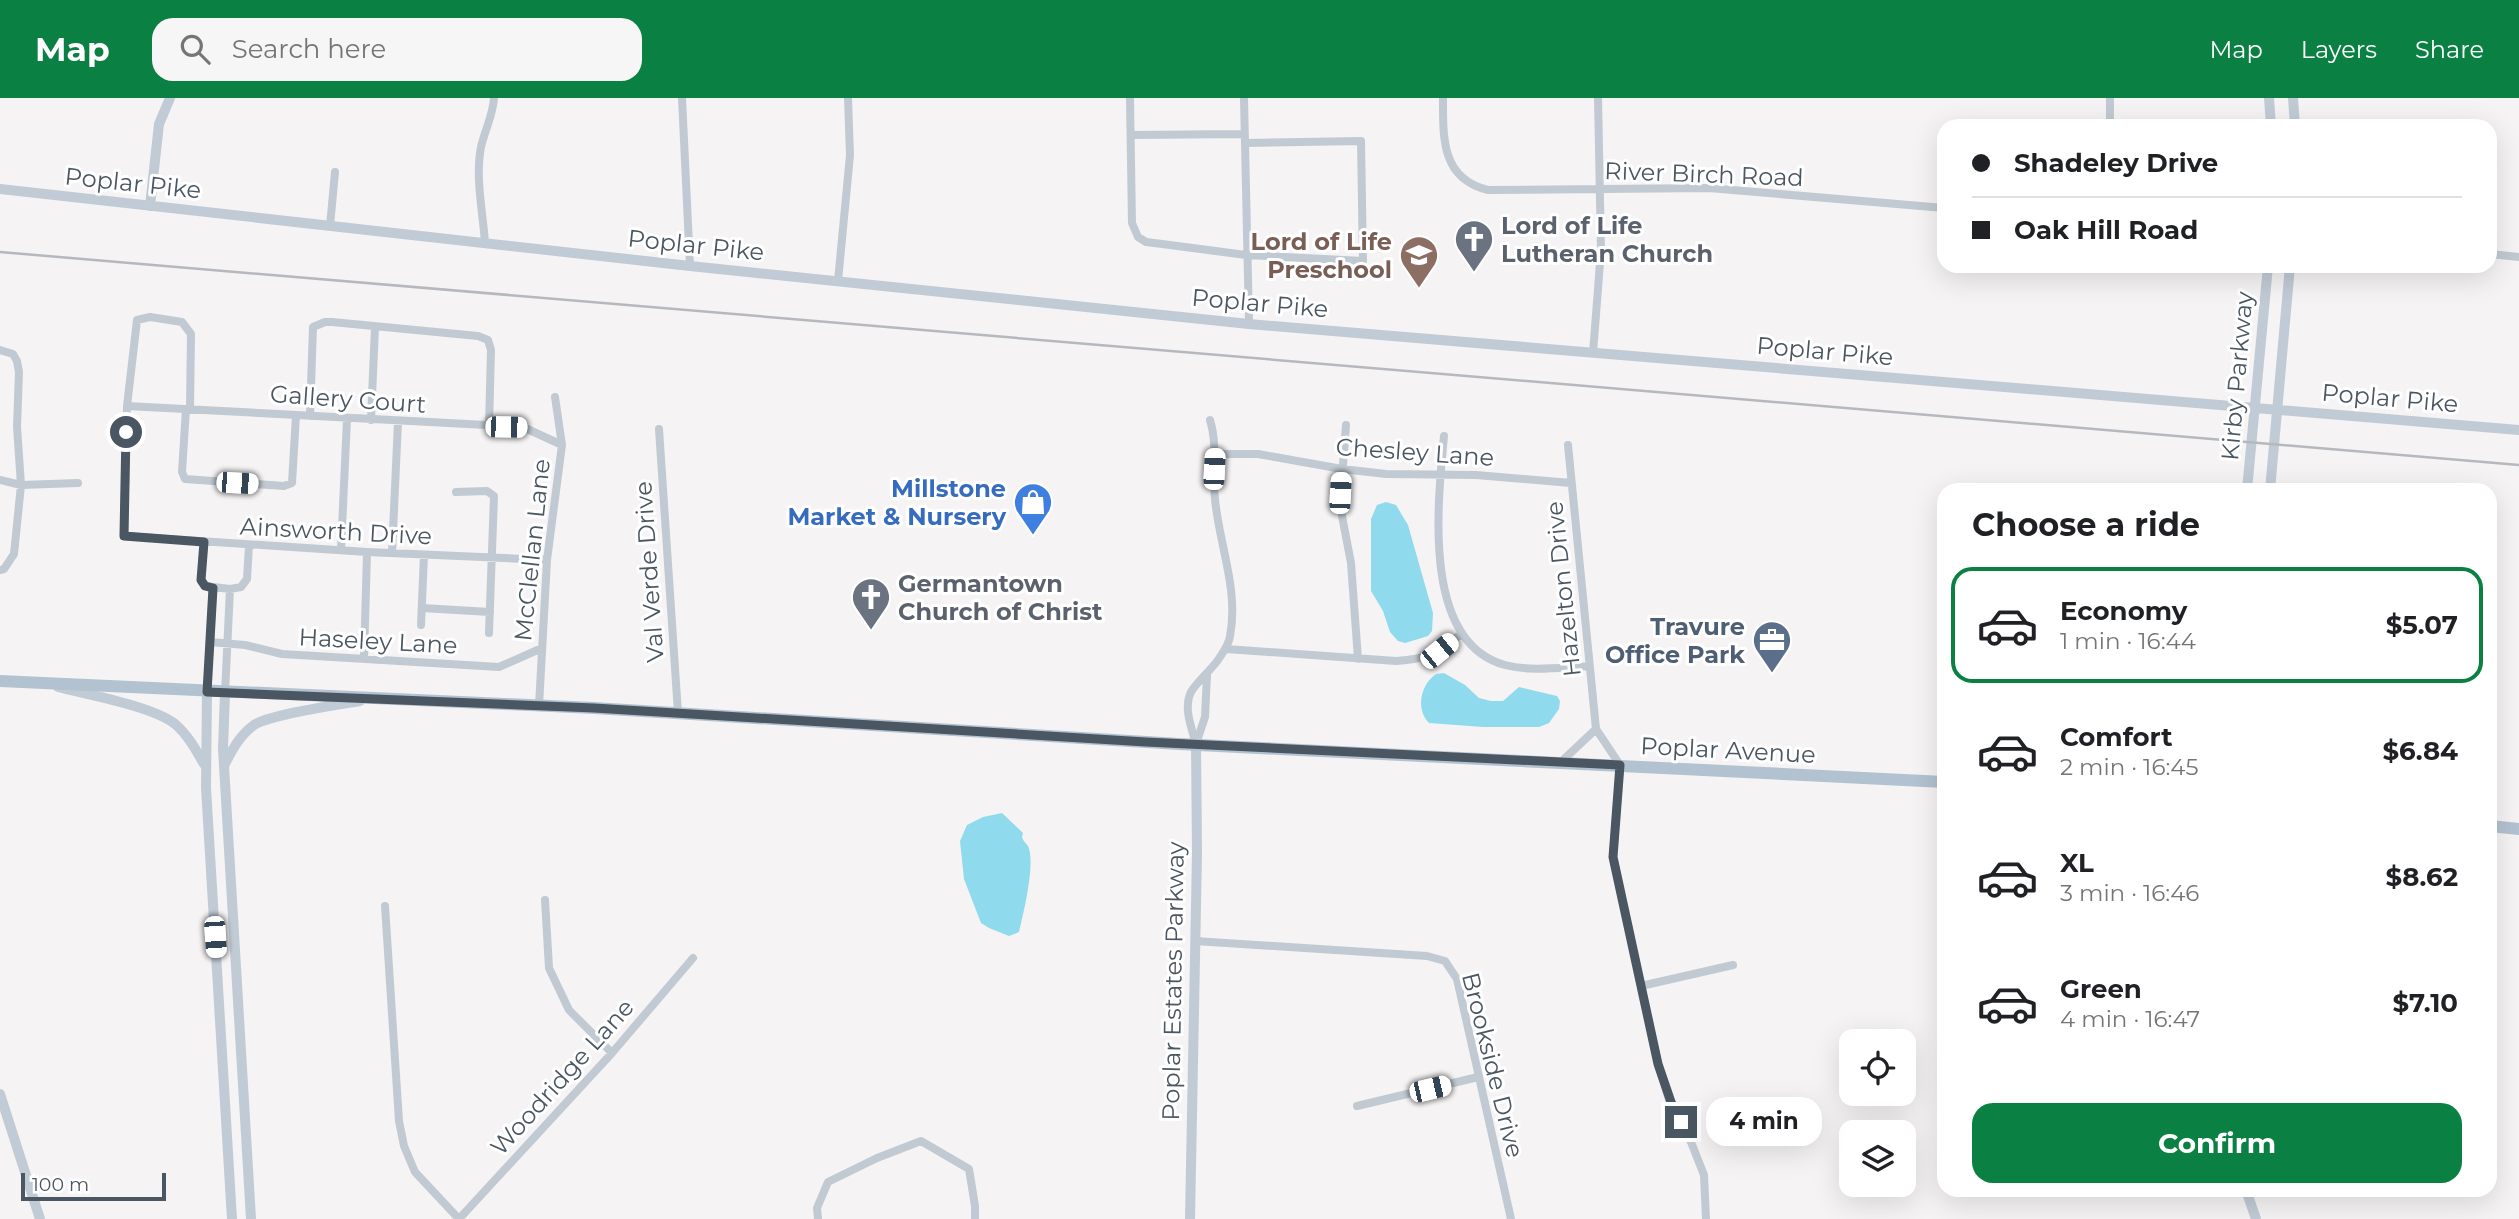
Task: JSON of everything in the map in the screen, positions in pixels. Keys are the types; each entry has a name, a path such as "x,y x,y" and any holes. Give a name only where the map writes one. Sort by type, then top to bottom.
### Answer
{"main road":[{"path":"150,206 159,124 170,98"},
{"path":"2269,98 2270,119"},
{"path":"2293,98 2294,119"},
{"name":"Poplar Pike","path":"0,189 690,266 1249,324 2519,430"},
{"name":"Kirby Parkway","path":"2248,483 2267,273"},
{"name":"Kirby Parkway","path":"2271,483 2289,273"},
{"name":"Poplar Avenue","path":"0,681 678,713 1196,744 1937,782"},
{"path":"45,684 149,712 173,723 189,739 206,767"},
{"path":"207,692 206,767 232,1219"},
{"path":"225,693 224,767 251,1219"},
{"path":"224,767 247,730 262,720 368,699"},
{"name":"Poplar Estates Parkway","path":"1190,1219 1196,744"},
{"path":"2497,827 2519,830"},
{"path":"0,1094 40,1219"},
{"path":"2248,1197 2256,1219"}],"street":[{"path":"485,243 479,173 481,147 494,107 494,98"},
{"path":"682,98 690,266"},
{"path":"838,281 850,155 848,98"},
{"path":"1130,98 1133,231 1138,237 1146,242 1247,255 1363,261 1361,141 1131,135"},
{"path":"1244,98 1249,324"},
{"name":"River Birch Road","path":"1443,98 1445,147 1451,162 1464,179 1480,188 1496,191 1732,189 1937,207"},
{"path":"1593,353 1600,261 1598,98"},
{"path":"2110,98 2110,119"},
{"path":"330,226 335,172"},
{"path":"2497,255 2519,257"},
{"path":"127,406 137,320 150,317 182,322 191,334 182,472 185,479 284,486 292,483 296,415"},
{"path":"310,416 313,327 325,322 478,336 488,340 491,350 489,427"},
{"path":"371,420 375,327"},
{"path":"0,350 13,354 19,372 21,485 14,554 5,569 0,570"},
{"name":"McClellan Lane","path":"539,706 547,560 562,445 555,397"},
{"name":"Gallery Court","path":"127,406 523,428 562,445"},
{"name":"Ainsworth Drive","path":"127,406 124,536 368,552 547,560"},
{"path":"341,550 346,419"},
{"path":"1196,744 1188,717 1190,693 1208,674 1226,649 1230,638 1229,572 1215,502 1215,436 1210,420"},
{"path":"392,553 398,422"},
{"path":"1346,425 1342,516 1351,563 1358,659"},
{"name":"Val Verde Drive","path":"659,429 678,713"},
{"path":"1444,436 1440,475 1440,551 1450,610 1461,634 1475,649 1503,664 1524,668 1590,666"},
{"name":"Hazelton Drive","path":"1568,445 1596,729 1620,765"},
{"name":"Chesley Lane","path":"1215,454 1258,454 1386,474 1476,475 1571,483"},
{"path":"0,480 21,485 78,483"},
{"path":"456,492 487,491 494,496 489,633"},
{"path":"204,542 201,580 205,586 213,588 241,587 247,579 249,545"},
{"path":"364,659 368,552"},
{"path":"421,625 424,555"},
{"path":"207,692 213,588"},
{"path":"225,693 230,589"},
{"path":"422,608 490,611"},
{"path":"1226,649 1358,659 1423,659 1439,651 1461,634"},
{"name":"Haseley Lane","path":"210,642 245,645 282,654 499,667 542,648"},
{"path":"1196,744 1205,717 1208,674"},
{"path":"1560,762 1596,729"},
{"path":"1620,765 1613,857 1658,1064 1671,1102 1704,1175 1706,1219"},
{"path":"545,900 549,968 569,1010 612,1053"},
{"path":"385,906 399,1121 404,1146 415,1172 459,1219"},
{"name":"Brookside Drive","path":"1195,941 1427,956 1445,961 1457,979 1511,1219"},
{"name":"Woodridge Lane","path":"459,1219 612,1053 693,958"},
{"path":"1641,986 1733,965"},
{"path":"1357,1106 1478,1077"},
{"path":"818,1219 817,1208 828,1182 877,1157 921,1141 966,1165 970,1174 975,1219"}],"water":[{"path":"1386,502 1396,505 1408,525 1433,613 1432,631 1428,636 1405,643 1398,641 1390,632 1383,611 1371,591 1371,519 1377,505"},
{"path":"1444,673 1465,685 1479,698 1503,701 1519,687 1557,696 1560,701 1559,709 1549,723 1539,727 1429,723 1422,711 1424,690 1431,678"},
{"path":"1002,813 1023,833 1022,838 1028,846 1031,864 1019,932 1009,936 981,923 964,879 960,841 967,825 983,817"}],"railway":[{"path":"0,252 2519,465"}],"place":[{"name":"Lord of Life Lutheran Church","path":"1474,273"},
{"name":"Lord of Life Preschool","path":"1419,289"},
{"name":"Millstone Market & Nursery","path":"1033,536"},
{"name":"Germantown Church of Christ","path":"871,631"},
{"name":"Travure Office Park","path":"1772,674"}],"route":[{"path":"126,432 124,536 204,542 201,580 205,586 213,588 207,692 594,708 1146,742 1620,765 1613,857 1658,1064 1681,1122"}]}
